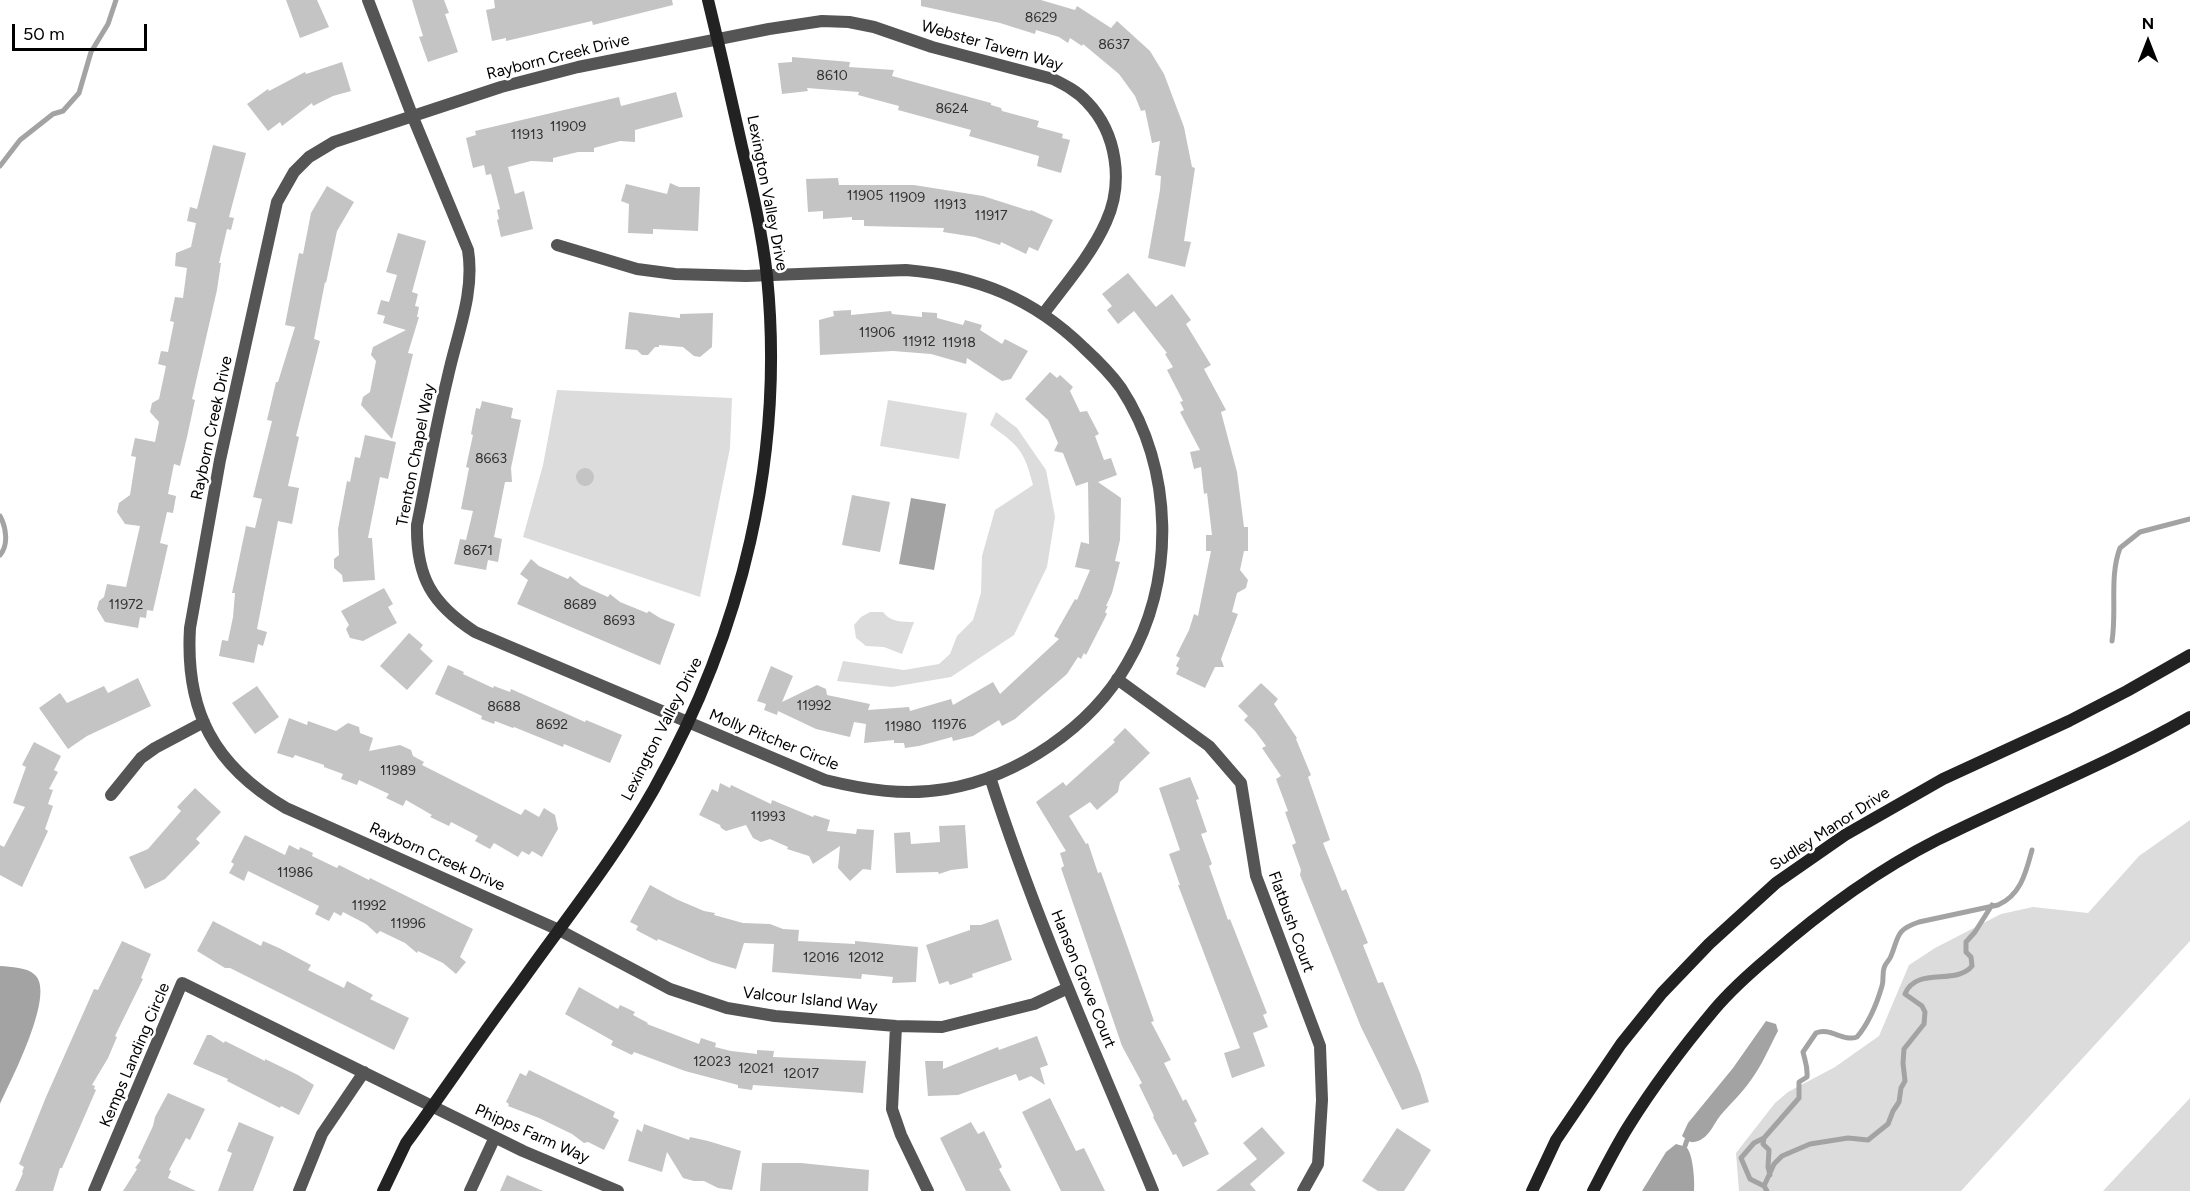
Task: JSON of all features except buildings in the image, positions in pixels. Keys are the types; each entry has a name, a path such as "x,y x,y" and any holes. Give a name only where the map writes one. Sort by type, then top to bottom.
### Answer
{"main road":[{"name":"Lexington Valley Drive","path":"383,1191 406,1143 618,848 654,789 688,723 714,663 745,566 758,504 767,441 771,392 771,334 758,217 708,0"},
{"name":"Sudley Manor Drive","path":"1532,1191 1556,1140 1621,1044 1662,993 1709,944 1776,883 1845,835 1943,779 2069,721 2190,655"},
{"path":"1593,1191 1628,1127 1674,1061 1715,1009 1796,934 1841,899 1936,841 2093,769 2190,717"}],"street":[{"name":"Trenton Chapel Way","path":"368,0 412,115 468,250 471,269 470,289 448,375 417,525 420,569 427,585 440,604 456,620 475,632 688,723"},
{"name":"Webster Tavern Way","path":"718,39 822,21 849,22 874,27 932,47 1053,79 1071,88 1087,101 1099,116 1109,135 1115,160 1116,186 1106,224 1044,313"},
{"name":"Rayborn Creek Drive","path":"559,930 286,808 262,794 223,756 204,722 191,682 190,628 220,460 277,202 294,172 326,145 501,87 578,67 718,39"},
{"name":"Molly Pitcher Circle","path":"557,245 637,269 675,274 766,275 906,270 927,272 982,284 1021,300 1044,313 1079,342 1119,386 1142,429 1155,468 1163,530 1160,567 1152,603 1128,664 1118,679 1074,727 1047,748 1023,762 990,777 947,789 889,792 857,788 825,780 688,723"},
{"name":"Flatbush Court","path":"1118,679 1209,746 1241,783 1256,876 1320,1046 1322,1100 1318,1164 1303,1191"},
{"path":"111,795 141,758 204,722"},
{"name":"Hanson Grove Court","path":"990,777 1011,842 1068,988 1153,1191"},
{"name":"Valcour Island Way","path":"559,930 670,989 728,1008 776,1016 896,1026 942,1027 1034,1004 1068,988"},
{"name":"Kemps Landing Circle","path":"94,1191 182,983 432,1106"},
{"path":"896,1026 892,1109 901,1135 928,1191"},
{"path":"299,1191 322,1134 364,1072"},
{"name":"Phipps Farm Way","path":"432,1106 495,1137 618,1191"},
{"path":"470,1191 495,1137"}],"shaded area":[{"path":"557,390 732,398 730,448 700,597 523,537 543,465"},
{"path":"888,400 967,413 959,459 880,446"},
{"path":"996,412 1017,428 1046,470 1055,517 1047,567 1014,635 951,677 892,687 837,681 843,661 904,670 939,664 950,654 957,636 973,620 981,593 982,556 995,510 1033,485 1027,464 1019,450 1008,438 990,425"},
{"path":"911,498 946,504 934,570 899,564"},
{"path":"870,612 883,612 893,620 914,622 902,654 884,647 866,646 856,638 854,625"},
{"path":"2190,820 2190,941 1961,1191 1739,1191 1736,1153 1775,1103 1788,1092 1835,1067 1879,1036 1909,965 1935,948 2001,914 2033,907 2088,913 2139,856"},
{"path":"0,966 28,970 35,975 40,985 40,1000 21,1059 0,1104"},
{"path":"1766,1021 1776,1024 1778,1031 1755,1074 1707,1135 1699,1141 1692,1142 1682,1136 1688,1123 1733,1068"},
{"path":"2190,1098 2190,1191 2103,1191"},
{"path":"1676,1144 1686,1147 1690,1155 1694,1174 1694,1191 1642,1191 1666,1152"}],"waterway":[{"path":"0,166 20,140 53,114 63,111 79,93 91,52 108,24 116,0"},
{"path":"0,516 6,536 5,546 0,555"},
{"path":"2112,641 2114,582 2120,548 2140,532 2190,519"},
{"path":"1767,1191 1764,1186 1750,1179 1741,1158 1754,1143 1764,1138 1799,1098 1799,1082 1807,1077 1803,1052 1816,1033 1826,1032 1847,1038 1857,1037 1875,1006 1883,984 1885,966 1902,931 1919,922 1998,905 2006,901 2021,882 2032,850"},
{"path":"1764,1186 1774,1164 1782,1156 1810,1144 1848,1138 1868,1140 1888,1124 1899,1102 1901,1088 1905,1081 1904,1049 1924,1024 1925,1012 1922,1006 1905,994 1910,986 1918,981 1956,975 1972,966 1971,957 1966,952 1966,942 1992,905"},
{"path":"1764,1138 1763,1144 1769,1150 1770,1175"},
{"path":"1685,1146 1687,1140"}]}
